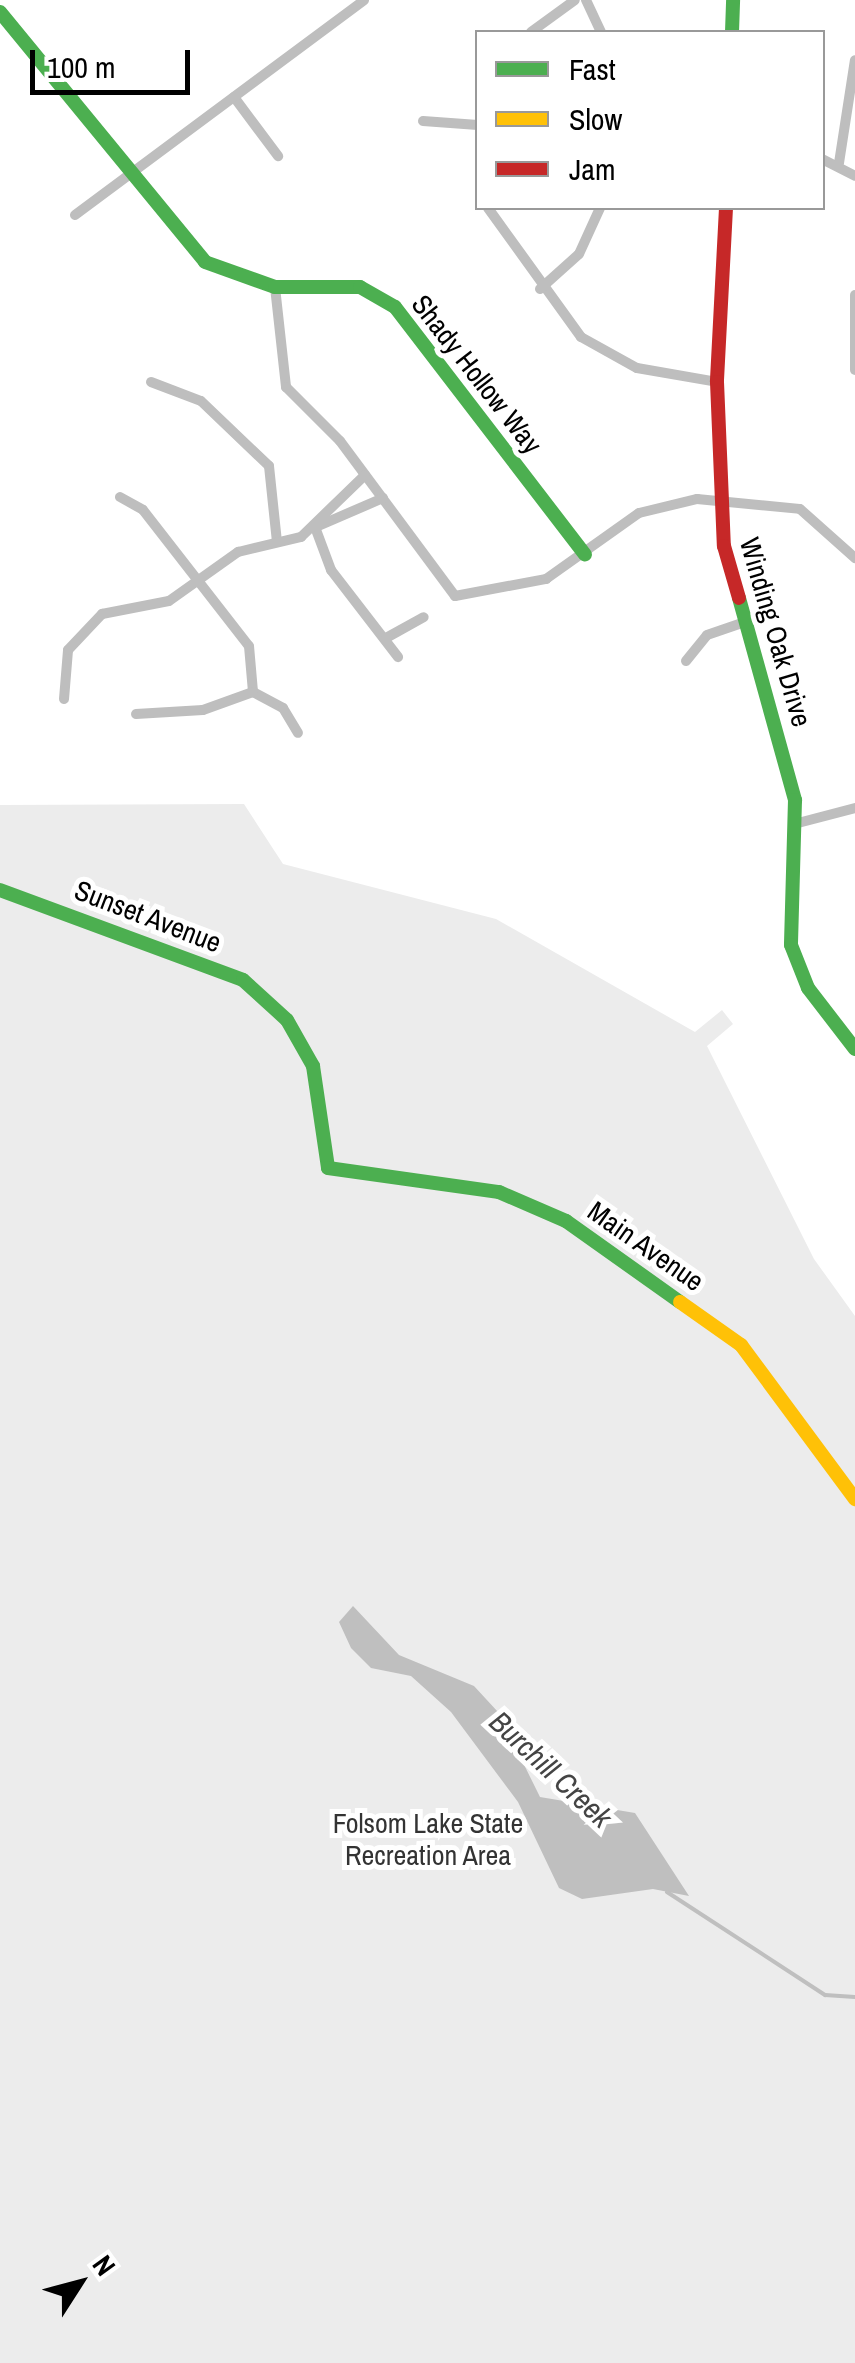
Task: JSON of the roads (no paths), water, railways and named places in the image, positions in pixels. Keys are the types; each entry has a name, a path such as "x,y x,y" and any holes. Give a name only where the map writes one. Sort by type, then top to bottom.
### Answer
{"street":[{"path":"75,215 364,0"},
{"path":"534,30 575,0"},
{"path":"586,0 600,30"},
{"path":"732,30 733,0"},
{"name":"Shady Hollow Way","path":"0,12 192,252 220,273 275,287 347,285 395,307 585,555"},
{"path":"839,163 855,60"},
{"path":"234,96 278,156"},
{"path":"423,121 475,125"},
{"path":"825,160 839,163 855,176"},
{"path":"489,210 540,289 600,351 656,373 717,382"},
{"path":"540,289 580,254 599,210"},
{"name":"Winding Oak Drive","path":"726,210 717,382 719,499 745,622 798,823 791,945 808,988 855,1049"},
{"path":"275,287 278,367 298,402 365,475 455,596 530,585 585,555 639,513 719,499 800,509 855,558"},
{"path":"855,295 855,370"},
{"path":"152,382 201,401 270,466 277,542"},
{"path":"314,527 365,475"},
{"path":"120,497 143,510 249,646 252,692"},
{"path":"64,700 61,672 87,627 113,609 169,601 238,552 277,542 383,498"},
{"path":"314,527 331,570 398,656"},
{"path":"386,638 424,616"},
{"path":"686,661 707,635 745,622"},
{"path":"136,714 203,710 252,692 283,708 298,733"},
{"path":"798,823 855,808"},
{"name":"Sunset Avenue","path":"0,890 204,960 270,1004 313,1066 328,1168"},
{"name":"Main Avenue","path":"328,1168 499,1192 566,1221 741,1345 855,1499"}],"waterway":[{"name":"Burchill Creek","path":"667,1892 825,1995 855,1997"}],"park label":[{"name":"Folsom Lake State Recreation Area","path":"428,1839"}]}
